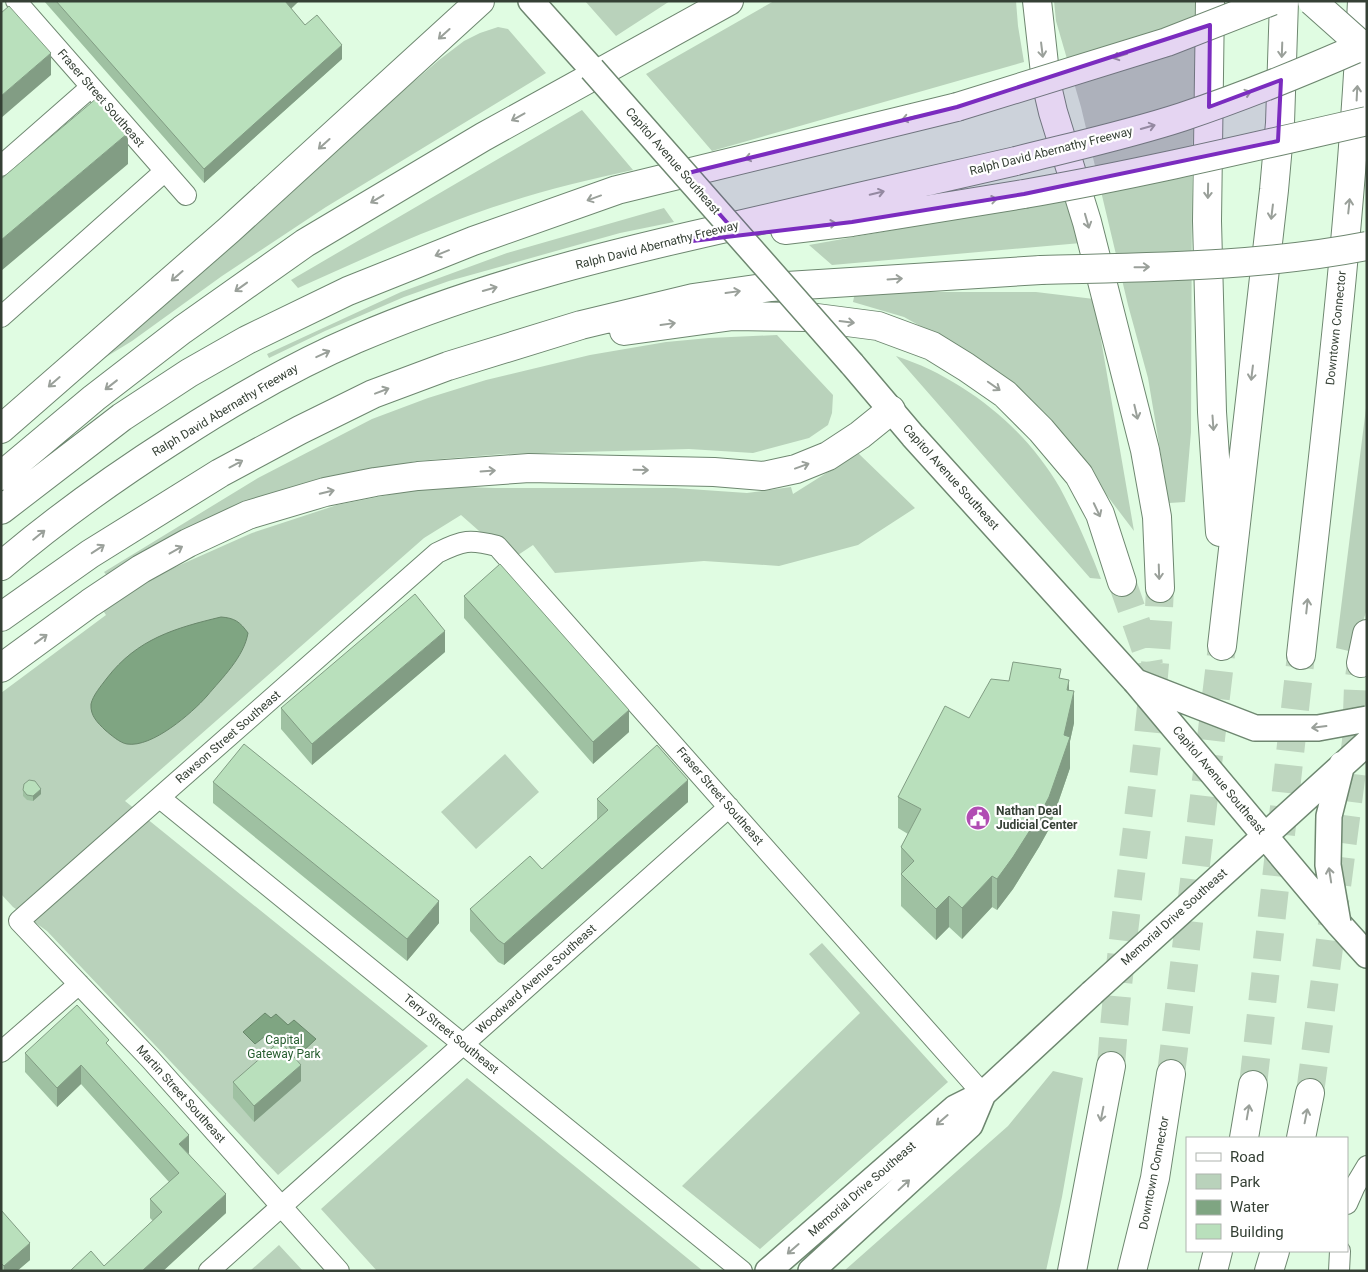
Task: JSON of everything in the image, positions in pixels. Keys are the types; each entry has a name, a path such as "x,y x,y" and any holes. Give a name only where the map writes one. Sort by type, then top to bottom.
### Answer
{"highway":[{"path":"1,429 229,230 480,1"},
{"path":"560,93 696,1"},
{"path":"1,476 94,398 182,330 277,261 367,205 560,93 729,1"},
{"path":"1037,1 1046,82 1053,112 1088,222 1145,450 1157,518 1160,588"},
{"path":"1210,1 1208,230 1212,412 1219,499 1222,571 1222,646 1274,190 1280,123 1284,1"},
{"path":"1,510 122,417 189,373 246,340 348,291 473,241 617,190 957,107 1167,42 1272,1"},
{"path":"1312,1 1367,50"},
{"name":"Downtown Connector","path":"1301,655 1352,176 1362,1"},
{"name":"Ralph David Abernathy Freeway","path":"1,566 76,506 134,464 254,390 356,339 406,319 481,292 642,247 1106,139 1181,117 1324,63 1367,44"},
{"path":"642,247 852,222 1024,194 1163,167 1367,121"},
{"path":"1326,429 1367,235"},
{"path":"1,618 90,554 220,473 300,430 373,394 448,366 581,325 693,298 771,286 1041,270 1177,266 1305,257 1367,246"},
{"path":"482,356 642,328 734,316 809,317 878,326 932,346 966,367 1005,394 1041,430 1080,475 1100,514 1122,582"},
{"path":"1,668 90,603 141,570 188,543 248,515 308,497 375,482 418,476 529,468 714,472 763,476 796,469 828,456 860,435 891,410"},
{"path":"1361,663 1367,634"},
{"path":"1072,1271 1110,1066"},
{"name":"Downtown Connector","path":"1132,1271 1154,1178 1171,1074"},
{"path":"1244,1137 1253,1085"},
{"path":"1301,1137 1310,1093"},
{"path":"1213,1271 1218,1252"},
{"path":"1269,1271 1275,1252"}],"main road":[{"name":"Capitol Avenue Southeast","path":"531,1 891,410 1135,681 1353,940"},
{"path":"1135,681 1255,728 1318,728 1367,719"},
{"name":"Memorial Drive Southeast","path":"768,1271 955,1108 983,1094 1367,742"},
{"path":"1342,764 1329,816 1328,865 1353,940"},
{"name":"Memorial Drive Southeast","path":"810,1271 970,1125 983,1094"}],"street":[{"name":"Fraser Street Southeast","path":"16,1 186,195"},
{"path":"1,166 91,87"},
{"path":"1,316 165,171"},
{"name":"Fraser Street Southeast","path":"438,553 467,541 497,546 983,1094"},
{"name":"Rawson Street Southeast","path":"19,921 438,553"},
{"name":"Terry Street Southeast","path":"160,798 742,1271"},
{"name":"Woodward Avenue Southeast","path":"209,1271 729,807"},
{"name":"Martin Street Southeast","path":"19,921 150,1059 340,1271"},
{"path":"1,1052 79,984"},
{"path":"1348,1202 1367,1166"},
{"path":"1340,1252 1340,1271"}],"highlighted area":[{"path":"1210,25 1209,107 1281,80 1278,141 1024,194 852,222 642,247 731,227 684,174 957,107"}],"green space":[{"path":"585,1 670,1 616,36"},
{"path":"774,1 1016,1 1024,62 712,151 646,74"},
{"path":"1054,1 1196,1 1192,178 1191,432 1185,502 1169,503 1148,378 1128,305 1081,107 1056,21"},
{"path":"498,27 508,29 546,73 326,207 222,276 132,341 93,365 128,333 193,280 376,114 439,60 464,41"},
{"path":"582,110 633,170 524,197 482,211 402,242 298,288 291,280"},
{"path":"1073,198 1081,243 832,265 809,245"},
{"path":"664,208 674,222 620,233 449,281 404,297 325,331 269,358 267,354 401,292 507,253"},
{"path":"855,292 1036,292 1094,299 1134,531 1067,443 1026,394 965,351 904,317 853,302"},
{"path":"777,335 833,395 832,413 828,425 809,438 753,453 689,449 504,454 416,461 348,476 108,577 104,572 258,478 372,419 428,398 486,380 590,355 666,342"},
{"path":"896,356 921,365 968,391 990,407 1029,445 1046,466 1060,488 1082,533 1101,579 1090,578"},
{"path":"1367,400 1367,609 1353,652 1336,648"},
{"name":"Capital Gateway Park","path":"858,453 915,508 858,545 779,566 704,561 555,573 533,545 515,557 487,538 461,515 424,538 125,801 428,1046 278,1175 47,931 13,907 1,894 1,693 106,615 102,609 162,573 252,533 337,505 434,486 675,488 747,493 791,487 793,494"},
{"path":"505,754 539,792 476,849 441,812"},
{"path":"822,943 948,1082 760,1249 682,1186 860,1013 809,954"},
{"path":"1053,1071 1083,1078 1062,1197 1046,1271 844,1271 1008,1126"},
{"path":"467,1078 703,1271 377,1271 321,1209"},
{"path":"279,1245 303,1271 250,1271"}],"water":[{"path":"221,617 237,621 242,626 248,633 246,642 226,674 182,720 148,741 137,744 121,742 97,722 91,708 94,697 107,678 131,654 144,644 158,637"},
{"path":"265,1013 271,1018 276,1014 288,1025 294,1020 316,1039 298,1056 283,1040 275,1047 264,1037 255,1044 243,1032"}],"building":[{"path":"56,1 285,1 305,25 317,15 342,45 204,169"},
{"path":"9,6 51,53 1,96 1,13"},
{"path":"98,97 128,133 1,240 1,179"},
{"path":"500,564 629,710 593,742 464,596"},
{"path":"415,594 445,631 312,744 281,708"},
{"name":"Nathan Deal Judicial Center","path":"1013,662 1061,669 1059,678 1069,680 1067,690 1074,691 1064,735 1070,737 1049,797 1013,857 997,879 992,876 962,908 949,896 936,909 901,874 914,861 901,847 921,809 898,797 945,706 969,718 991,679 1009,681"},
{"path":"244,744 439,901 407,939 213,782"},
{"path":"657,745 688,780 504,944 498,940 470,909 530,856 542,869 608,810 597,799"},
{"path":"29,780 35,781 41,789 33,796 27,795 23,790 24,784"},
{"path":"77,1005 109,1040 106,1043 189,1135 179,1144 226,1194 142,1271 70,1271 91,1251 104,1266 162,1212 150,1199 179,1173 81,1065 57,1088 25,1053"},
{"path":"280,1041 301,1065 254,1106 233,1082"},
{"path":"1,1210 30,1243 4,1266 1,1263"}],"tunnel":[{"path":"1122,582 1147,653 1149,665"},
{"path":"1111,1066 1122,946 1151,708 1160,588"},
{"path":"1171,1074 1222,646"},
{"path":"1253,1085 1301,655"},
{"path":"1310,1093 1356,741 1358,686 1361,663"}],"place":[{"name":"Nathan Deal Judicial Center","path":"978,818"}]}
